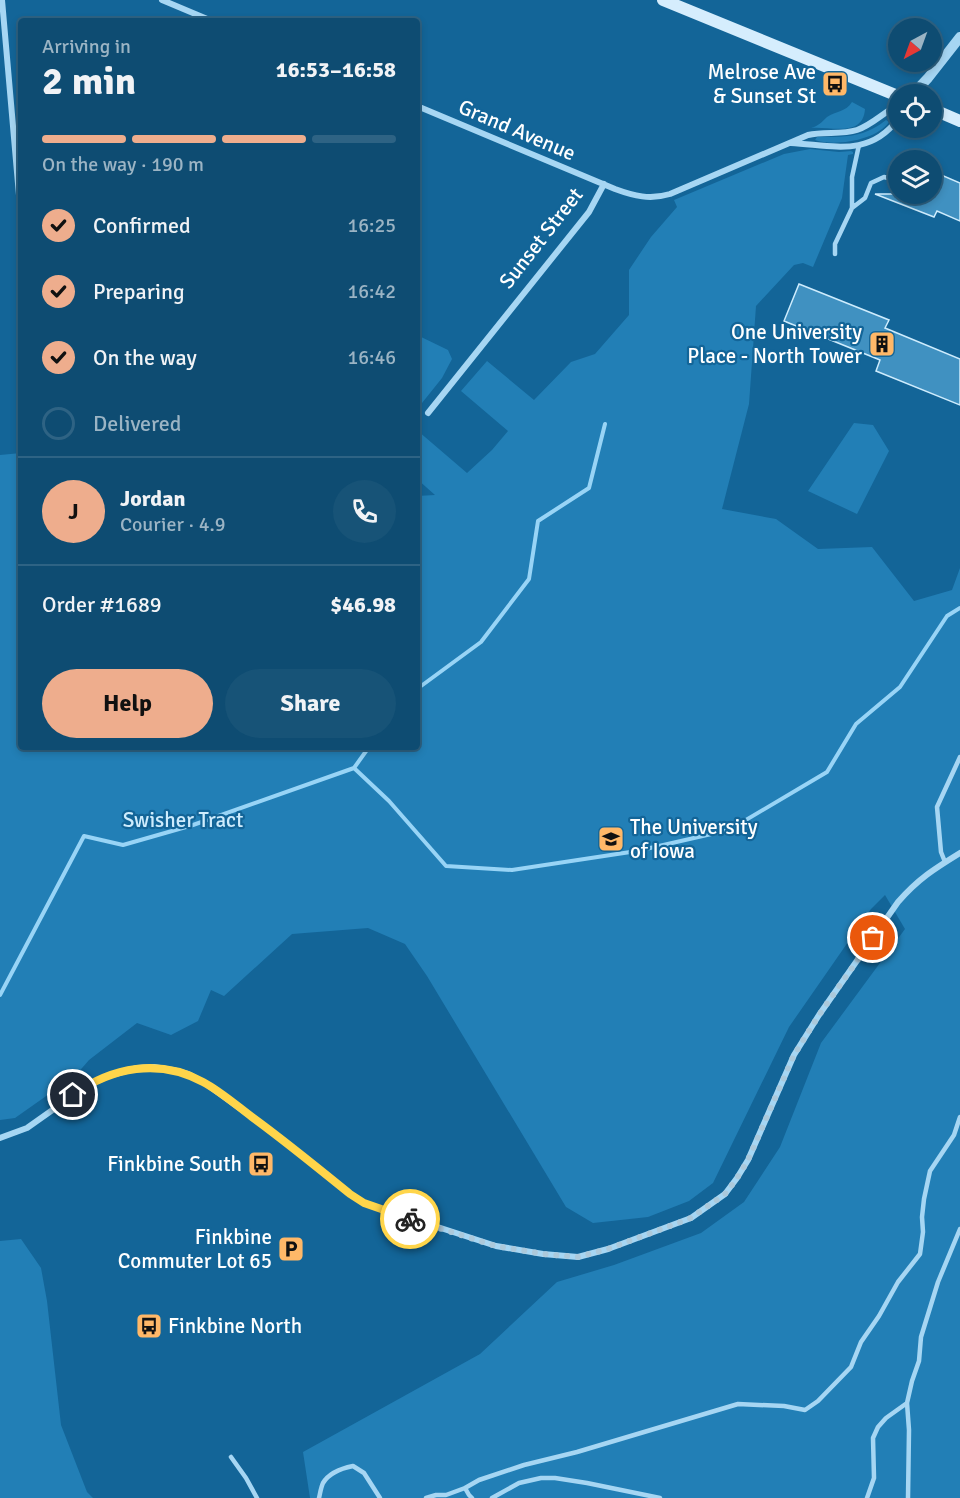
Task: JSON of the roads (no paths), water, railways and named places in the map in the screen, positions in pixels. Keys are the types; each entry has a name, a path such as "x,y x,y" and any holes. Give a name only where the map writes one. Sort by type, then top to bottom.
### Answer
{"main road":[{"path":"663,0 888,92"},
{"path":"942,114 960,121"}],"street":[{"path":"2,0 18,166"},
{"path":"162,0 205,18"},
{"path":"922,84 960,37"},
{"name":"Grand Avenue","path":"420,107 604,184"},
{"name":"Sunset Street","path":"428,413 589,212 604,184 640,197 660,197 808,135 846,133 865,127 888,112"},
{"name":"Sunset Street","path":"790,143 829,147 859,145 881,135 888,128"},
{"path":"0,1138 27,1128 85,1087 108,1076 137,1068 154,1067 173,1070 188,1074 205,1083 364,1203 496,1246 578,1257 608,1249 691,1218 725,1194 748,1160 794,1055 819,1015 898,902 930,871 960,853"}],"lane":[{"path":"835,254 835,244 852,208 852,177 859,145"},
{"path":"852,208 865,198 871,183 884,177 888,178"},
{"path":"945,862 941,852 938,807 960,757"},
{"path":"426,1498 446,1495 479,1480 524,1465 577,1452 738,1404 784,1406 805,1410 818,1401 851,1366 861,1342 898,1282 920,1254 924,1199 930,1171 954,1135 960,1117"},
{"path":"908,1498 907,1402 919,1361 921,1337 938,1281 960,1229"},
{"path":"867,1498 874,1478 873,1438 878,1427 907,1402"},
{"path":"231,1457 257,1498"},
{"path":"319,1498 323,1483 331,1475 353,1466 364,1473 381,1498"},
{"path":"492,1498 519,1483 541,1478 555,1478 660,1498"},
{"path":"465,1488 472,1498"}],"waterway":[{"path":"420,687 481,642 529,579 538,521 589,488 605,424"},
{"path":"0,995 84,836 123,845 193,825 354,768 389,801 446,866 512,870 637,851 729,830 827,772 856,724 900,687 947,616 960,608"},
{"path":"354,768 367,750"}],"place":[{"name":"Melrose Ave & Sunset St","path":"835,84"},
{"name":"One University Place - North Tower","path":"882,344"},
{"name":"The University of Iowa","path":"611,839"},
{"name":"Finkbine South","path":"261,1164"},
{"name":"Finkbine Commuter Lot 65","path":"291,1249"},
{"name":"Finkbine North","path":"149,1326"}],"park label":[{"name":"Swisher Tract","path":"183,820"}]}
